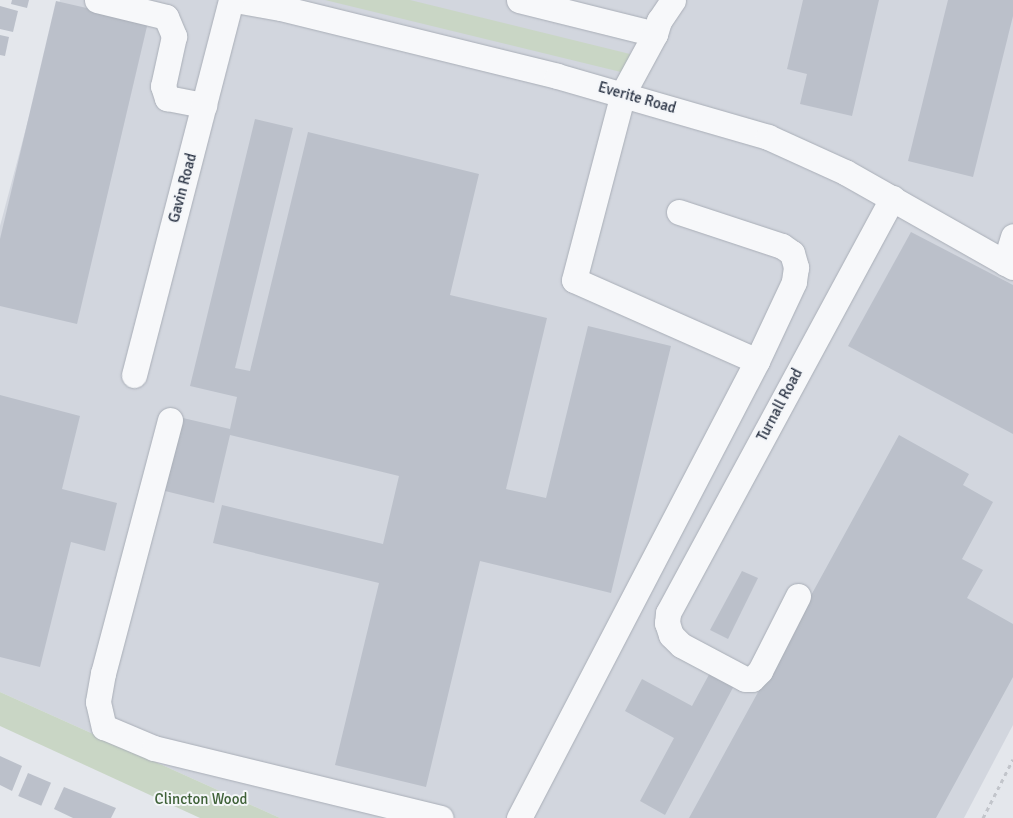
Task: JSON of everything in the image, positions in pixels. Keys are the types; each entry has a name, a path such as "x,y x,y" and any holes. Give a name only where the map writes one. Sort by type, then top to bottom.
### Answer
{"street":[{"path":"96,0 166,17 174,36 162,86 167,98 204,105"},
{"name":"Gavin Road","path":"134,375 233,0"},
{"name":"Everite Road","path":"233,0 282,4 623,93 768,137 892,198 1009,265"},
{"path":"519,0 655,34"},
{"path":"673,0 659,21 655,34 623,93 574,280 757,361"},
{"name":"Turnall Road","path":"798,596 758,675 752,679 745,678 681,646 671,635 668,613 892,198"},
{"path":"519,818 757,361 794,282 796,267 792,253 782,246 679,212"},
{"path":"1009,265 1013,236"},
{"path":"170,420 102,673 98,702 104,727 154,748 441,818"}],"path":[{"path":"983,818 1013,759"}],"shaded area":[{"path":"60,0 1013,0 1013,725 964,818 280,818 0,692 0,226"}],"green space":[{"path":"325,0 410,0 630,54 625,73"},
{"name":"Clincton Wood","path":"0,692 280,818 200,818 0,726"}],"building":[{"path":"12,0 29,0 27,8 11,4"},
{"path":"803,0 879,0 852,116 800,104 807,74 787,69"},
{"path":"948,0 1013,0 1013,16 973,177 908,161"},
{"path":"56,1 148,22 77,324 0,306 0,239"},
{"path":"0,6 18,11 13,32 0,29"},
{"path":"0,35 9,37 5,56 0,55"},
{"path":"255,119 293,128 235,368 250,371 308,132 479,174 450,295 547,318 506,489 546,498 588,326 671,346 611,593 480,561 426,787 335,765 379,583 213,543 222,505 383,544 399,476 230,435 214,503 165,491 183,418 230,429 237,397 190,386"},
{"path":"911,232 1013,285 1013,434 848,346"},
{"path":"0,395 80,416 62,489 117,503 105,551 71,542 40,667 0,657"},
{"path":"899,435 969,474 963,485 993,502 962,559 983,570 967,598 1013,624 1013,677 936,818 689,818"},
{"path":"742,571 758,578 728,639 710,630"},
{"path":"712,669 736,682 665,815 640,801 674,738 625,711 642,679 692,706"},
{"path":"0,756 22,766 12,791 0,785"},
{"path":"28,773 51,783 41,806 18,796"},
{"path":"64,787 116,808 111,818 73,818 54,809"}]}
